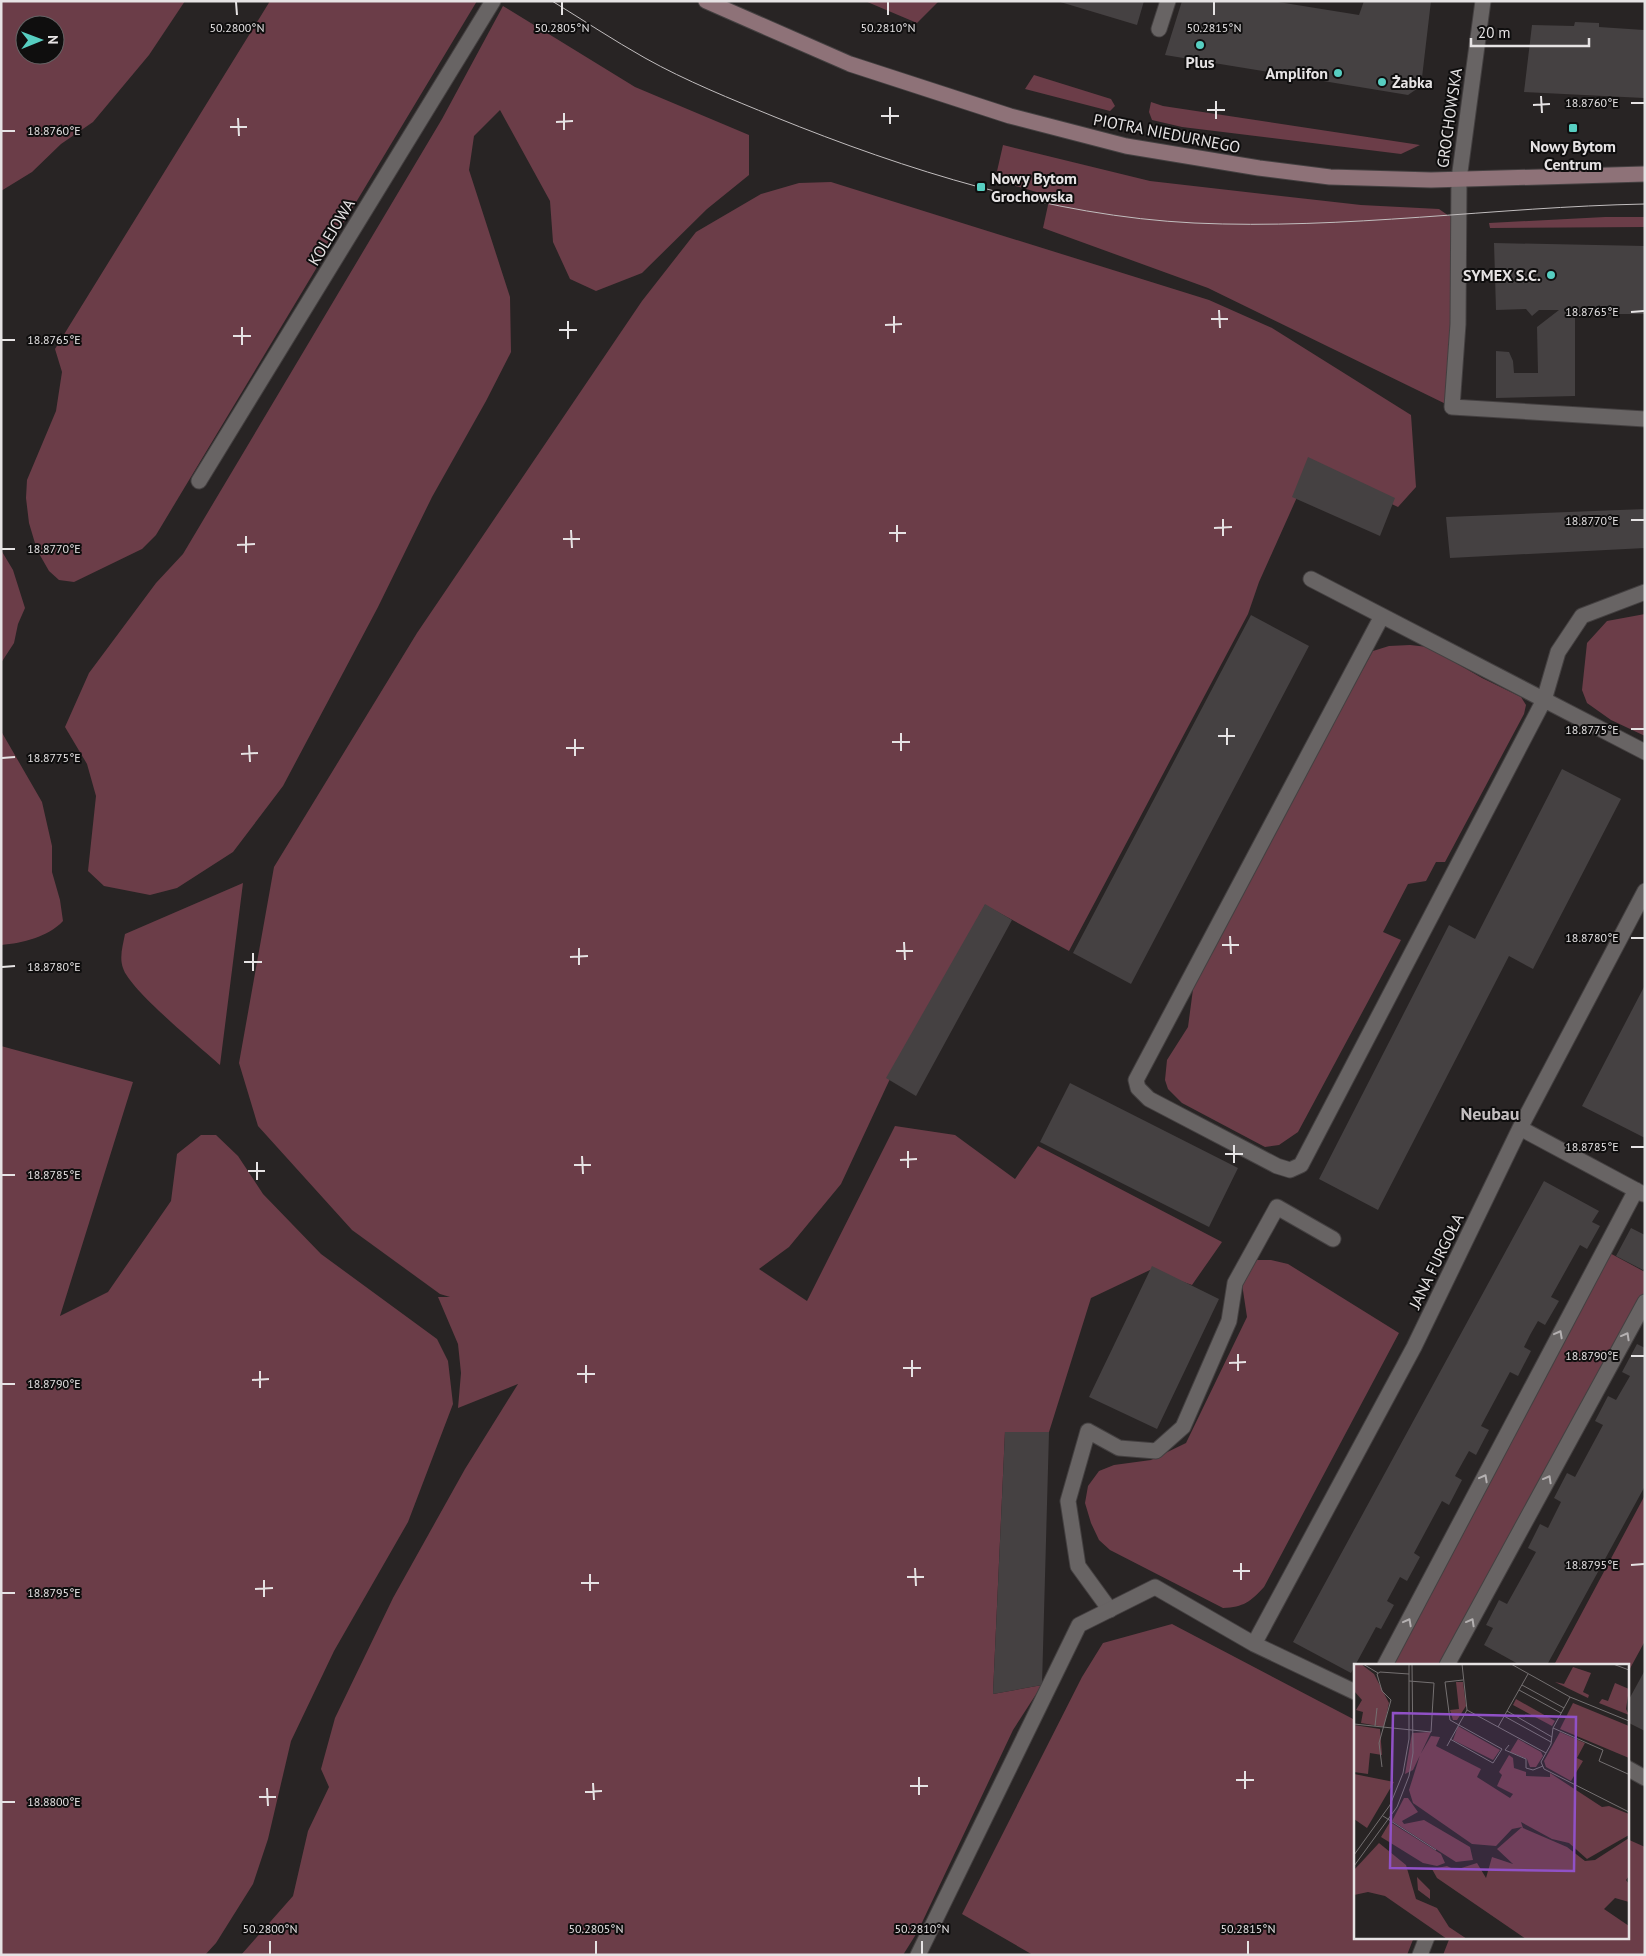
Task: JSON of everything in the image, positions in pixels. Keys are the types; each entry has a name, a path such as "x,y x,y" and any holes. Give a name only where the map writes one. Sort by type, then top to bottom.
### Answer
{"street":[{"name":"KOLEJOWA","path":"199,481 492,1"},
{"name":"PIOTRA NIEDURNEGO","path":"706,1 850,64 1010,116 1126,146 1258,168 1330,176 1459,179 1645,174"},
{"path":"1159,29 1168,1"},
{"name":"GROCHOWSKA","path":"1482,1 1459,179 1458,324 1452,407 1645,419"},
{"path":"1311,579 1645,752"},
{"path":"1382,616 1136,1080 1138,1088 1149,1099 1277,1166 1290,1170 1301,1165 1544,700 1558,652 1582,616 1645,592"},
{"name":"JANA FURGOŁA","path":"1254,1644 1414,1346 1520,1128 1645,891"},
{"path":"1386,1664 1640,1193 1520,1128"},
{"path":"1110,1610 1078,1566 1068,1501 1088,1431 1119,1448 1156,1451 1183,1427 1229,1321 1235,1283 1277,1207 1333,1238"},
{"path":"1449,1664 1645,1302"},
{"path":"918,1955 1079,1625 1155,1588 1254,1644 1354,1692"},
{"path":"1628,1769 1645,1778"},
{"path":"1420,1955 1427,1938"}],"shaded area":[{"path":"1,1 185,1 149,55 93,122 61,144 32,172 1,191"},
{"path":"270,1 477,1 156,535 142,549 74,582 59,580 49,571 37,550 29,523 26,498 27,480 56,411 62,372 55,349"},
{"path":"865,1 939,1 917,23"},
{"path":"503,6 635,87 749,135 749,175 707,209 642,273 596,291 570,279 553,242 550,201 500,110 474,136 469,170 510,297 511,352 432,497 378,607 283,786 233,852 177,888 150,895 104,886 88,871 96,796 87,764 65,727 89,673 156,583 183,554 442,119"},
{"path":"1034,75 1111,99 1115,106 1110,111 1025,89"},
{"path":"1151,102 1163,106 1420,145 1401,154 1182,127 1152,120 1149,112"},
{"path":"1003,145 1150,181 1361,205 1439,209 1449,216 1459,215 1452,407 1208,288 1043,228 1050,196 995,180"},
{"path":"831,182 1209,300 1272,328 1411,415 1416,487 1398,507 1311,466 1259,582 1248,614 1069,951 985,905 889,1081 841,1184 789,1247 759,1269 807,1301 895,1126 955,1135 1015,1179 1038,1146 1222,1242 1192,1285 1150,1270 1091,1298 1049,1432 1005,1432 993,1694 1042,1685 1013,1730 918,1931 903,1955 241,1955 293,1896 308,1831 329,1787 321,1769 335,1718 393,1598 465,1469 518,1384 458,1408 461,1373 458,1344 438,1297 450,1297 440,1294 352,1230 258,1126 239,1063 274,867 417,633 642,301 696,232 761,194 799,183"},
{"path":"1605,217 1645,217 1645,227 1490,228 1489,223"},
{"path":"1,550 13,570 25,608 18,624 14,643 1,663"},
{"path":"1645,614 1645,736 1611,720 1587,703 1582,690 1587,643 1607,621"},
{"path":"1410,645 1428,647 1482,678 1521,697 1526,705 1524,714 1445,862 1436,862 1426,881 1408,884 1383,932 1401,940 1298,1132 1279,1145 1265,1147 1182,1103 1168,1089 1165,1080 1167,1060 1188,1027 1195,974 1373,651 1389,646"},
{"path":"1,731 42,802 52,846 52,872 60,900 63,921 43,935 18,943 1,945"},
{"path":"243,883 220,1065 166,1018 138,989 123,968 121,960 122,951 125,934"},
{"path":"1,1046 133,1082 60,1316 108,1292 171,1201 177,1154 201,1135 216,1135 238,1156 263,1194 321,1254 437,1339 448,1361 453,1404 408,1522 334,1651 291,1741 268,1839 253,1884 216,1943 205,1955 1,1955"},
{"path":"1604,1250 1645,1272 1645,1302 1448,1664 1386,1664"},
{"path":"1255,1260 1271,1260 1288,1264 1399,1333 1264,1587 1246,1603 1223,1608 1110,1550 1099,1540 1085,1503 1088,1486 1099,1471 1114,1465 1151,1460 1186,1443 1247,1317 1242,1284"},
{"path":"1645,1495 1645,1641 1628,1672 1628,1664 1555,1664"},
{"path":"1172,1624 1354,1719 1354,1938 1414,1938 1407,1955 1033,1955 962,1914 1082,1677 1103,1643"},
{"path":"1628,1839 1645,1847 1645,1955 1443,1955 1450,1938 1628,1938"}],"building":[{"path":"1057,1 1144,1 1137,25"},
{"path":"1182,1 1272,1 1359,15 1364,1 1431,1 1421,86 1408,95 1165,55"},
{"path":"1575,22 1599,23 1599,27 1644,30 1644,98 1524,92 1532,25 1574,26"},
{"path":"1494,243 1645,246 1645,314 1575,314 1575,396 1496,398 1496,351 1509,352 1513,361 1514,373 1538,373 1537,327 1559,310 1539,310 1532,316 1526,309 1496,310"},
{"path":"1308,457 1395,498 1380,536 1292,497"},
{"path":"1645,509 1645,548 1450,558 1446,517"},
{"path":"1251,615 1309,646 1131,984 1073,953"},
{"path":"1562,769 1621,799 1533,969 1509,956 1378,1210 1319,1179 1449,925 1475,939"},
{"path":"985,904 1012,920 916,1096 886,1078"},
{"path":"1645,985 1645,1138 1582,1106"},
{"path":"1070,1083 1238,1168 1209,1227 1040,1142"},
{"path":"1544,1181 1599,1211 1592,1222 1600,1226 1587,1249 1580,1245 1551,1297 1559,1301 1545,1325 1538,1321 1530,1335 1524,1347 1531,1351 1518,1376 1510,1372 1481,1426 1489,1430 1476,1455 1469,1451 1455,1476 1462,1480 1449,1505 1442,1501 1414,1553 1420,1557 1407,1581 1400,1577 1387,1601 1394,1605 1381,1629 1376,1627 1356,1664 1354,1664 1351,1673 1293,1642"},
{"path":"1631,1228 1645,1235 1645,1267 1643,1270 1616,1256"},
{"path":"1152,1266 1219,1299 1157,1429 1089,1397"},
{"path":"1637,1344 1645,1348 1645,1486 1548,1664 1518,1664 1484,1645 1493,1628 1486,1625 1499,1600 1507,1604 1536,1552 1528,1548 1540,1524 1548,1528 1561,1502 1554,1498 1567,1473 1575,1477 1603,1425 1595,1421 1608,1396 1616,1400 1630,1376 1622,1372"},
{"path":"1005,1432 1049,1432 1042,1685 993,1694"},
{"path":"1645,1670 1645,1731 1628,1722 1628,1701"}],"tram line":[{"path":"552,1 621,44 676,74 775,117 927,172 1033,200 1087,211 1140,219 1194,223 1251,224 1363,221 1532,209 1645,204"}],"place":[{"name":"Plus","path":"1200,45"},
{"name":"Amplifon","path":"1338,73"},
{"name":"Żabka","path":"1382,82"},
{"name":"Nowy Bytom Centrum","path":"1573,128"},
{"name":"Nowy Bytom Grochowska","path":"981,187"},
{"name":"SYMEX S.C.","path":"1551,275"}],"district":[{"name":"Neubau","path":"1490,1113"}]}
